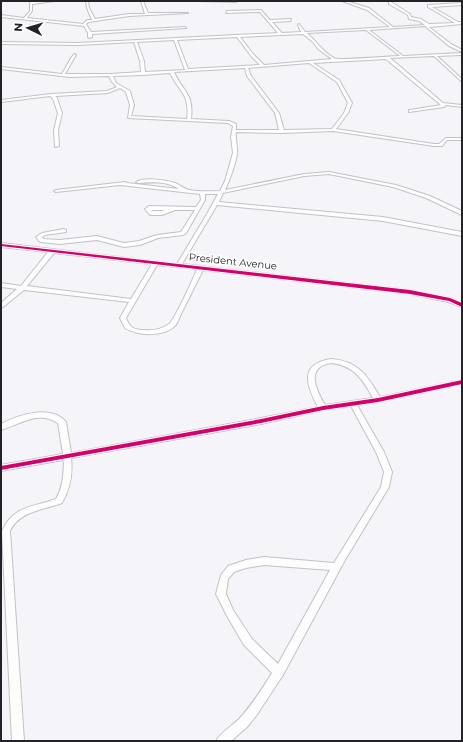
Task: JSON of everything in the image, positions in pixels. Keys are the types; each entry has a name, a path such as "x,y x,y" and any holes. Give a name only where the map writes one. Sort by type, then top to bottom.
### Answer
{"street":[{"path":"25,18 31,11 31,3 54,1"},
{"path":"87,1 88,8 94,20"},
{"path":"142,1 147,14"},
{"path":"200,1 236,1"},
{"path":"362,7 347,7 342,4 344,1 362,7 368,9 393,28"},
{"path":"390,3 409,15 411,18 421,21 449,44 462,52"},
{"path":"461,24 429,6 462,4"},
{"path":"227,12 261,11 281,34"},
{"path":"85,25 86,22 122,15 187,13"},
{"path":"1,16 85,25"},
{"path":"270,21 290,20"},
{"path":"1,43 51,45 461,24"},
{"path":"85,25 90,33 92,43"},
{"path":"299,25 304,33 314,41 323,52 335,60"},
{"path":"90,33 185,28"},
{"path":"367,30 403,57"},
{"path":"238,36 252,55 263,66"},
{"path":"175,39 187,71"},
{"path":"135,41 142,61 143,74"},
{"path":"1,68 63,75 143,74 462,52"},
{"path":"63,75 67,71 70,60 74,55"},
{"path":"434,55 462,81"},
{"path":"387,58 443,104 462,106"},
{"path":"310,62 338,81 350,103 346,113 332,130"},
{"path":"246,67 249,76 277,113 282,132"},
{"path":"172,72 173,76 183,87 190,105 189,120"},
{"path":"111,75 112,83 128,91 132,105 129,116 233,123 235,125 233,137 235,153 233,164 222,192 179,265"},
{"path":"1,101 51,95 108,92 119,87"},
{"path":"51,95 56,98 60,113 56,130 58,146"},
{"path":"410,111 444,106 443,104"},
{"path":"235,131 282,132 332,130 434,145 440,145 446,139 462,139"},
{"path":"56,191 121,184 202,193 222,192 298,176 329,173 394,186 428,197 462,213"},
{"path":"64,231 44,234 39,237 41,240 60,242 97,238 124,245 140,243 157,237 183,233 203,200 202,193"},
{"path":"216,203 383,219 462,234"},
{"path":"174,209 198,209"},
{"name":"President Avenue","path":"1,245 410,292 450,300 462,305"},
{"path":"1,306 22,288 52,251"},
{"path":"155,263 123,318 127,327 132,330 151,332 166,329 176,321 201,268"},
{"path":"1,285 133,301"},
{"path":"323,408 312,388 311,375 315,366 323,362 334,361 354,368 365,379 378,400"},
{"path":"1,468 261,421 323,408 378,400 462,382"},
{"path":"222,741 234,733 258,705 279,672 322,597 337,567 385,487 388,472 380,452 353,404"},
{"path":"1,427 20,418 34,416 53,417 62,422 68,455 66,489 59,501 16,516 8,525 6,531 18,741"},
{"path":"279,672 248,642 230,613 221,594 224,578 231,569 246,564 264,561 337,567"}],"cycle path":[{"path":"1,245 410,292 450,300 462,305"},
{"path":"1,468 261,421 323,408 378,400 462,382"}]}
